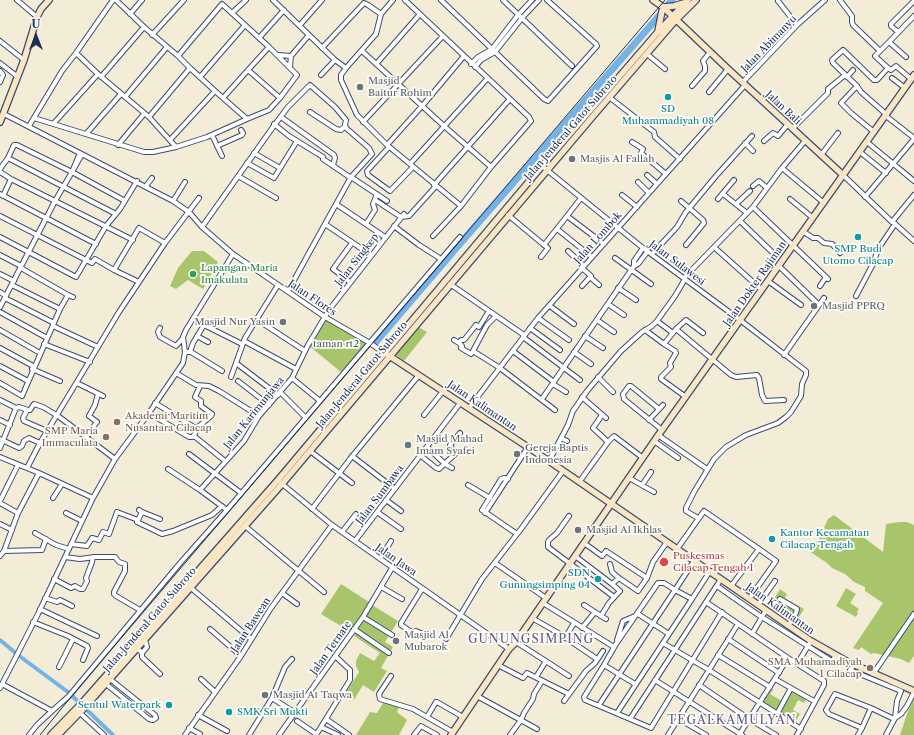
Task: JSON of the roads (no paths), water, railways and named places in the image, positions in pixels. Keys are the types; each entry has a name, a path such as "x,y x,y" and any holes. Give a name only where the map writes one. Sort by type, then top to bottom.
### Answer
{"main road":[{"path":"0,122 3,109 24,60 37,17 49,0"},
{"path":"675,20 696,0"},
{"name":"Jalan Bali","path":"654,1 843,175"},
{"path":"675,20 687,1"},
{"path":"657,33 663,9 687,1"},
{"name":"Jalan Jenderal Gatot Subroto","path":"51,735 82,708 108,682 145,640 181,595 191,588 245,526 384,353 542,166 657,33 675,20"},
{"name":"Jalan Jenderal Gatot Subroto","path":"58,735 280,482 310,451 508,215 675,20"},
{"name":"Jalan Dokter Rajiman","path":"452,734 509,649 516,642 658,435 804,232 912,77"},
{"name":"Jalan Kalimantan","path":"384,353 444,390 564,471 667,542 719,582 731,586 758,605 764,614 788,626 809,644 835,658 874,674 902,689 913,693"}],"street":[{"path":"16,0 37,17"},
{"path":"29,126 62,71 115,0 152,35 178,56 214,91 247,119"},
{"path":"130,14 142,0"},
{"path":"152,35 184,0"},
{"path":"34,118 54,123 118,145 150,152 176,147 212,135 269,110 297,76 297,73 218,0"},
{"path":"232,13 246,0"},
{"path":"300,26 322,0"},
{"path":"393,0 380,14 376,34 346,68 341,76 341,80 354,110 363,122 388,146 461,206"},
{"path":"405,0 473,66 529,117 531,121 491,167 461,206 433,236"},
{"path":"441,0 547,101 550,100 597,46 547,0"},
{"path":"503,0 572,66"},
{"path":"473,66 478,57 494,51 532,0"},
{"path":"520,16 539,0"},
{"name":"Jalan Abimanyu","path":"744,84 797,25 825,0"},
{"path":"840,0 852,15 853,25 880,51"},
{"path":"276,1 322,48 346,68"},
{"path":"778,1 797,25"},
{"path":"898,32 891,24 914,1"},
{"path":"322,48 364,3 380,14"},
{"path":"178,56 222,4"},
{"path":"259,38 284,10"},
{"path":"377,63 420,14"},
{"path":"912,77 896,66 891,70 876,57 914,16"},
{"path":"200,77 245,24"},
{"path":"54,123 144,27"},
{"path":"290,67 291,56 309,35"},
{"path":"363,122 443,36"},
{"path":"0,40 24,60"},
{"path":"889,42 906,57"},
{"path":"86,134 167,47"},
{"path":"223,98 269,47"},
{"path":"865,197 894,164 914,138 865,96 832,61 842,50 874,80 878,80 888,68"},
{"path":"362,51 491,167"},
{"path":"692,86 705,71 703,61 710,52"},
{"path":"76,53 99,76 149,117 176,147"},
{"path":"647,54 665,69"},
{"path":"278,55 291,56"},
{"path":"464,56 367,171 368,175 390,191 444,126 487,79"},
{"path":"321,75 335,60"},
{"path":"0,63 18,77"},
{"path":"149,117 190,68"},
{"path":"709,92 728,69"},
{"path":"248,70 280,98"},
{"path":"792,129 828,93 828,89 853,70"},
{"path":"0,72 3,75 0,82"},
{"path":"892,78 905,88"},
{"name":"Jalan Lombok","path":"469,408 538,318 680,159 744,84"},
{"path":"202,227 274,124 310,85 335,107 346,120 345,126 341,130 336,129 310,112"},
{"path":"857,86 841,103 874,132"},
{"path":"170,140 214,91"},
{"path":"609,97 654,132 655,137 680,159"},
{"path":"375,200 402,216 409,216 510,100"},
{"name":"Jalan Flores","path":"3,109 29,126 173,201 189,212 202,227 233,254 326,317 384,353"},
{"path":"118,145 144,114"},
{"path":"281,117 335,156 333,165"},
{"path":"274,124 297,141 323,157 323,159 387,201"},
{"path":"764,141 773,133 778,136 788,124"},
{"path":"288,291 351,178 372,155 369,148 345,126"},
{"path":"218,146 242,135 243,133 241,130"},
{"path":"821,155 838,133"},
{"path":"212,135 222,156"},
{"path":"652,254 677,226 689,208 716,176 752,136"},
{"path":"247,163 273,178 297,141"},
{"path":"549,461 582,397 622,351 657,321 675,296 684,278 747,214 782,168 805,141"},
{"path":"632,142 643,149 641,153 666,174"},
{"path":"867,142 914,181"},
{"path":"745,143 753,151"},
{"path":"124,201 17,144 14,145 0,171 11,179 133,240"},
{"path":"860,152 886,173"},
{"path":"0,307 81,153"},
{"path":"254,153 280,168"},
{"path":"8,158 116,214"},
{"name":"Jalan Sulawesi","path":"542,166 643,248 740,320 784,355 805,369 806,373 802,384 801,396 786,417 778,423 752,432 736,440 719,453 706,470"},
{"path":"782,168 824,202"},
{"path":"647,175 657,184"},
{"name":"Jalan Bali","path":"843,175 914,241"},
{"path":"238,176 276,198"},
{"path":"146,186 152,178"},
{"path":"11,179 1,195 96,244"},
{"path":"718,199 734,180"},
{"path":"0,237 76,278 106,226 116,214 137,181"},
{"path":"753,186 759,181 767,188"},
{"path":"173,201 185,182"},
{"path":"638,182 649,193"},
{"path":"736,204 750,191"},
{"path":"366,224 375,210 373,204 377,194"},
{"path":"723,194 747,214"},
{"path":"622,195 637,207"},
{"path":"856,296 874,264 878,249 914,195"},
{"path":"27,468 47,431 58,416 98,347 139,282 165,243 199,198"},
{"path":"544,245 581,198"},
{"path":"790,199 813,218"},
{"path":"681,200 704,220 704,223 686,245"},
{"path":"336,204 385,237"},
{"path":"753,207 827,278 820,286"},
{"path":"508,215 548,248 541,257"},
{"path":"0,216 38,234 92,263 95,259 139,282"},
{"name":"Jalan Singkep","path":"326,317 329,310 350,282 402,216"},
{"path":"567,216 604,244"},
{"path":"740,221 772,252"},
{"path":"325,224 371,256"},
{"path":"394,226 441,259"},
{"path":"114,270 139,228 165,243"},
{"path":"557,229 592,256"},
{"path":"804,232 813,238 818,238 825,243 832,244 840,253"},
{"path":"29,735 37,725 70,694 140,610 460,238"},
{"path":"350,282 333,269 352,242"},
{"path":"714,247 762,290"},
{"path":"633,268 634,261 643,248"},
{"path":"542,399 618,288 648,251"},
{"path":"568,252 591,274 590,277 599,285"},
{"path":"222,372 187,352 184,338 186,330 233,254"},
{"path":"0,256 73,297"},
{"path":"615,258 633,268 651,284"},
{"path":"779,266 819,306"},
{"path":"0,274 13,283 60,309"},
{"path":"582,286 590,277"},
{"path":"768,281 801,305"},
{"path":"450,284 496,316 580,380"},
{"path":"231,377 243,343 256,319 278,285"},
{"path":"618,288 636,300"},
{"path":"0,292 5,297 53,325 98,347"},
{"path":"0,383 22,396 33,368 68,295"},
{"path":"784,355 824,298"},
{"path":"608,304 624,315"},
{"path":"550,306 574,324"},
{"path":"458,343 466,337 476,325 479,327 489,311"},
{"path":"0,312 47,338"},
{"path":"454,340 462,346 461,348 471,354 478,339 496,316"},
{"name":"Jalan Karimunjawa","path":"200,490 244,441 259,416 292,378 305,351 326,317"},
{"path":"538,318 569,340"},
{"path":"256,319 305,351"},
{"path":"597,320 614,332"},
{"path":"664,344 676,329 686,320 703,333"},
{"path":"657,321 673,333"},
{"path":"52,711 1,686 93,498 115,459 150,413 183,364 187,352 203,325 296,369"},
{"path":"160,328 158,332 160,337 176,346 184,338"},
{"path":"530,328 560,350"},
{"path":"676,329 732,375 736,377 757,375 759,378 762,395 766,401 784,400"},
{"path":"0,330 40,353"},
{"path":"645,330 675,351 676,353 670,363 671,367 661,377 661,379 686,397"},
{"path":"197,336 208,342"},
{"path":"585,336 603,348"},
{"path":"44,344 90,362"},
{"path":"0,348 33,368 60,381"},
{"path":"473,351 500,368 555,410"},
{"path":"513,351 566,392"},
{"path":"574,352 591,364"},
{"path":"236,363 279,393 306,418"},
{"path":"0,366 28,381"},
{"path":"176,373 200,386 209,386 219,391 259,416"},
{"path":"312,509 352,456 419,375"},
{"path":"292,378 320,401"},
{"path":"598,378 613,392"},
{"path":"238,381 269,405"},
{"path":"77,383 103,396"},
{"path":"194,436 197,429 212,414 201,406 201,401 195,397 200,386"},
{"path":"658,409 638,390 631,386 629,386 623,393 623,396 662,430"},
{"path":"424,415 444,390"},
{"path":"86,437 97,422 89,416 95,405 98,394"},
{"path":"582,397 606,418"},
{"path":"0,400 16,408 27,410"},
{"name":"Jalan Sumbawa","path":"355,541 461,402"},
{"path":"156,403 197,429"},
{"path":"47,431 24,421 23,418 27,410 30,410 34,404 43,407 58,416 115,459"},
{"path":"649,420 663,405"},
{"path":"0,448 16,408"},
{"path":"150,413 189,437 194,436 225,462"},
{"path":"602,415 593,428 608,442"},
{"path":"0,420 10,426"},
{"path":"420,455 437,469 440,469 455,454 450,445 460,433"},
{"path":"658,435 706,470 686,508 686,511 698,518"},
{"path":"580,482 613,437 616,437 643,458"},
{"path":"2,440 19,448 22,446 24,440 30,438 40,443"},
{"path":"561,438 567,441"},
{"path":"654,441 678,458"},
{"path":"427,446 445,464 452,468"},
{"path":"517,534 485,513 482,508 491,499 501,479 508,479 528,447"},
{"path":"310,451 352,484"},
{"path":"189,454 241,493"},
{"path":"352,456 394,489"},
{"path":"0,457 93,498"},
{"path":"18,465 0,502 18,513"},
{"path":"168,469 227,510"},
{"path":"446,639 482,579 564,471"},
{"path":"642,485 650,472"},
{"path":"0,556 5,550 18,513 39,473"},
{"path":"629,478 654,492"},
{"name":"Jalan Jawa","path":"280,482 332,525 509,649"},
{"path":"53,498 62,484"},
{"path":"468,485 491,499"},
{"path":"386,500 401,511"},
{"path":"109,534 117,512 138,520 137,522 144,524 151,530 164,534 212,515 222,506"},
{"path":"138,520 140,511 160,519"},
{"path":"677,550 698,518 703,512 706,511 776,561 749,599"},
{"path":"377,512 401,529"},
{"path":"66,513 82,521"},
{"path":"342,532 356,514"},
{"path":"569,516 557,533 549,540 548,547 614,597"},
{"path":"0,524 12,530"},
{"name":"Jalan Bawean","path":"185,735 198,714 241,656 271,608 332,525"},
{"path":"245,526 298,572 324,592"},
{"path":"35,533 56,545 70,546 87,546 92,538 99,540 103,532 114,536"},
{"path":"0,545 5,550 42,550 46,539"},
{"path":"380,559 391,541"},
{"path":"610,564 612,572 618,578 638,592 647,578 653,562 667,542"},
{"path":"584,543 602,556 606,551 647,578"},
{"path":"731,586 759,548"},
{"path":"575,556 620,590 601,616"},
{"path":"65,557 116,558 119,562 126,564 125,571 114,594 140,610"},
{"path":"54,579 71,588 74,586 83,589 92,562 92,557"},
{"path":"598,705 693,562"},
{"path":"495,563 574,623 615,645"},
{"name":"Jalan Ternate","path":"279,735 363,617 392,568"},
{"path":"617,713 709,573"},
{"path":"612,584 618,578"},
{"path":"758,605 775,580"},
{"path":"692,599 664,583 659,582 615,645 584,697 585,700 651,728 722,612"},
{"path":"630,719 719,582 809,644 797,664"},
{"path":"380,587 402,599"},
{"path":"191,588 251,639"},
{"path":"422,589 401,625 413,633 416,632 425,635"},
{"path":"282,593 298,604"},
{"path":"45,598 57,602 60,600 72,606"},
{"path":"780,599 797,609 788,626"},
{"path":"706,602 827,683 814,701 798,735"},
{"path":"584,605 606,619"},
{"path":"40,609 97,636"},
{"path":"582,628 595,612"},
{"path":"752,634 764,614"},
{"path":"874,674 914,614"},
{"path":"637,615 669,634"},
{"path":"615,645 623,621 637,615"},
{"path":"363,617 392,635"},
{"path":"532,618 597,659"},
{"path":"33,622 88,647 83,660"},
{"path":"565,638 574,623"},
{"path":"668,735 738,624"},
{"path":"210,629 228,647 241,656"},
{"path":"354,629 389,653"},
{"path":"59,667 73,639"},
{"path":"728,639 779,673"},
{"path":"142,653 147,647 145,640"},
{"path":"516,642 570,676"},
{"path":"663,643 692,659 801,729"},
{"path":"138,648 142,653 142,657 160,674"},
{"path":"564,701 603,651"},
{"path":"718,655 770,687"},
{"path":"297,721 316,735 347,686 351,678 350,670 336,656"},
{"path":"655,680 740,735 788,658"},
{"path":"249,735 272,698 285,667 292,659"},
{"path":"536,677 546,661"},
{"path":"498,665 523,678 527,673 569,694"},
{"path":"604,665 635,684"},
{"path":"853,666 850,670 902,689 896,706 894,718 886,735"},
{"path":"0,673 6,676"},
{"path":"391,676 379,694 380,699 413,709 452,734"},
{"path":"201,679 215,692"},
{"path":"775,679 814,701"},
{"path":"510,735 521,720 542,681"},
{"path":"108,682 155,714 156,718 153,720 149,719 108,682"},
{"path":"699,685 749,719 776,735"},
{"path":"777,714 791,688"},
{"path":"894,718 901,714 913,693"},
{"path":"862,728 826,712 836,694 894,718"},
{"path":"477,696 537,729"},
{"path":"272,698 294,712"},
{"path":"427,717 436,702 463,717"},
{"path":"82,708 104,735"},
{"path":"858,735 871,708"},
{"path":"198,714 226,731"},
{"path":"326,719 349,735"},
{"path":"679,719 706,735"},
{"path":"414,735 421,726 437,735"},
{"path":"322,727 338,735"},
{"path":"189,728 200,734"}],"waterway":[{"path":"667,6 672,0"},
{"path":"375,343 658,17"},
{"path":"0,640 68,692 113,735"}],"railway":[{"path":"40,735 665,0"}],"place":[{"name":"Masjid Baitur Rohim","path":"360,87"},
{"name":"SD Muhammadiyah 08","path":"668,97"},
{"name":"Masjis Al Fallah","path":"572,159"},
{"name":"SMP Budi Utomo Cilacap","path":"858,237"},
{"name":"Lapangan Maria Imakulata","path":"193,274"},
{"name":"Masjid PPRQ","path":"814,306"},
{"name":"Masjid Nur Yasin","path":"283,322"},
{"name":"Akademi Maritim Nusantara Cilacap","path":"117,422"},
{"name":"SMP Maria Immaculata","path":"106,437"},
{"name":"Masjid Mahad Imam Syafei","path":"408,445"},
{"name":"Gereja Baptis Indonesia","path":"517,454"},
{"name":"Masjid Al Ikhlas","path":"578,530"},
{"name":"Kantor Kecamatan Cilacap Tengah","path":"772,539"},
{"name":"Puskesmas Cilacap Tengah 1","path":"664,562"},
{"name":"SDN Gunungsimping 04","path":"598,579"},
{"name":"Masjid Al Mubarok","path":"396,641"},
{"name":"SMA Muhamadiyah 1 Cilacap","path":"870,668"},
{"name":"Masjid At Taqwa","path":"265,695"},
{"name":"Sentul Waterpark","path":"169,705"},
{"name":"SMK Sri Mukti","path":"229,712"}],"district":[{"name":"GUNUNGSIMPING","path":"531,640"},
{"name":"TEGALKAMULYAN","path":"732,721"}],"park label":[{"name":"taman rt2","path":"336,344"}]}
